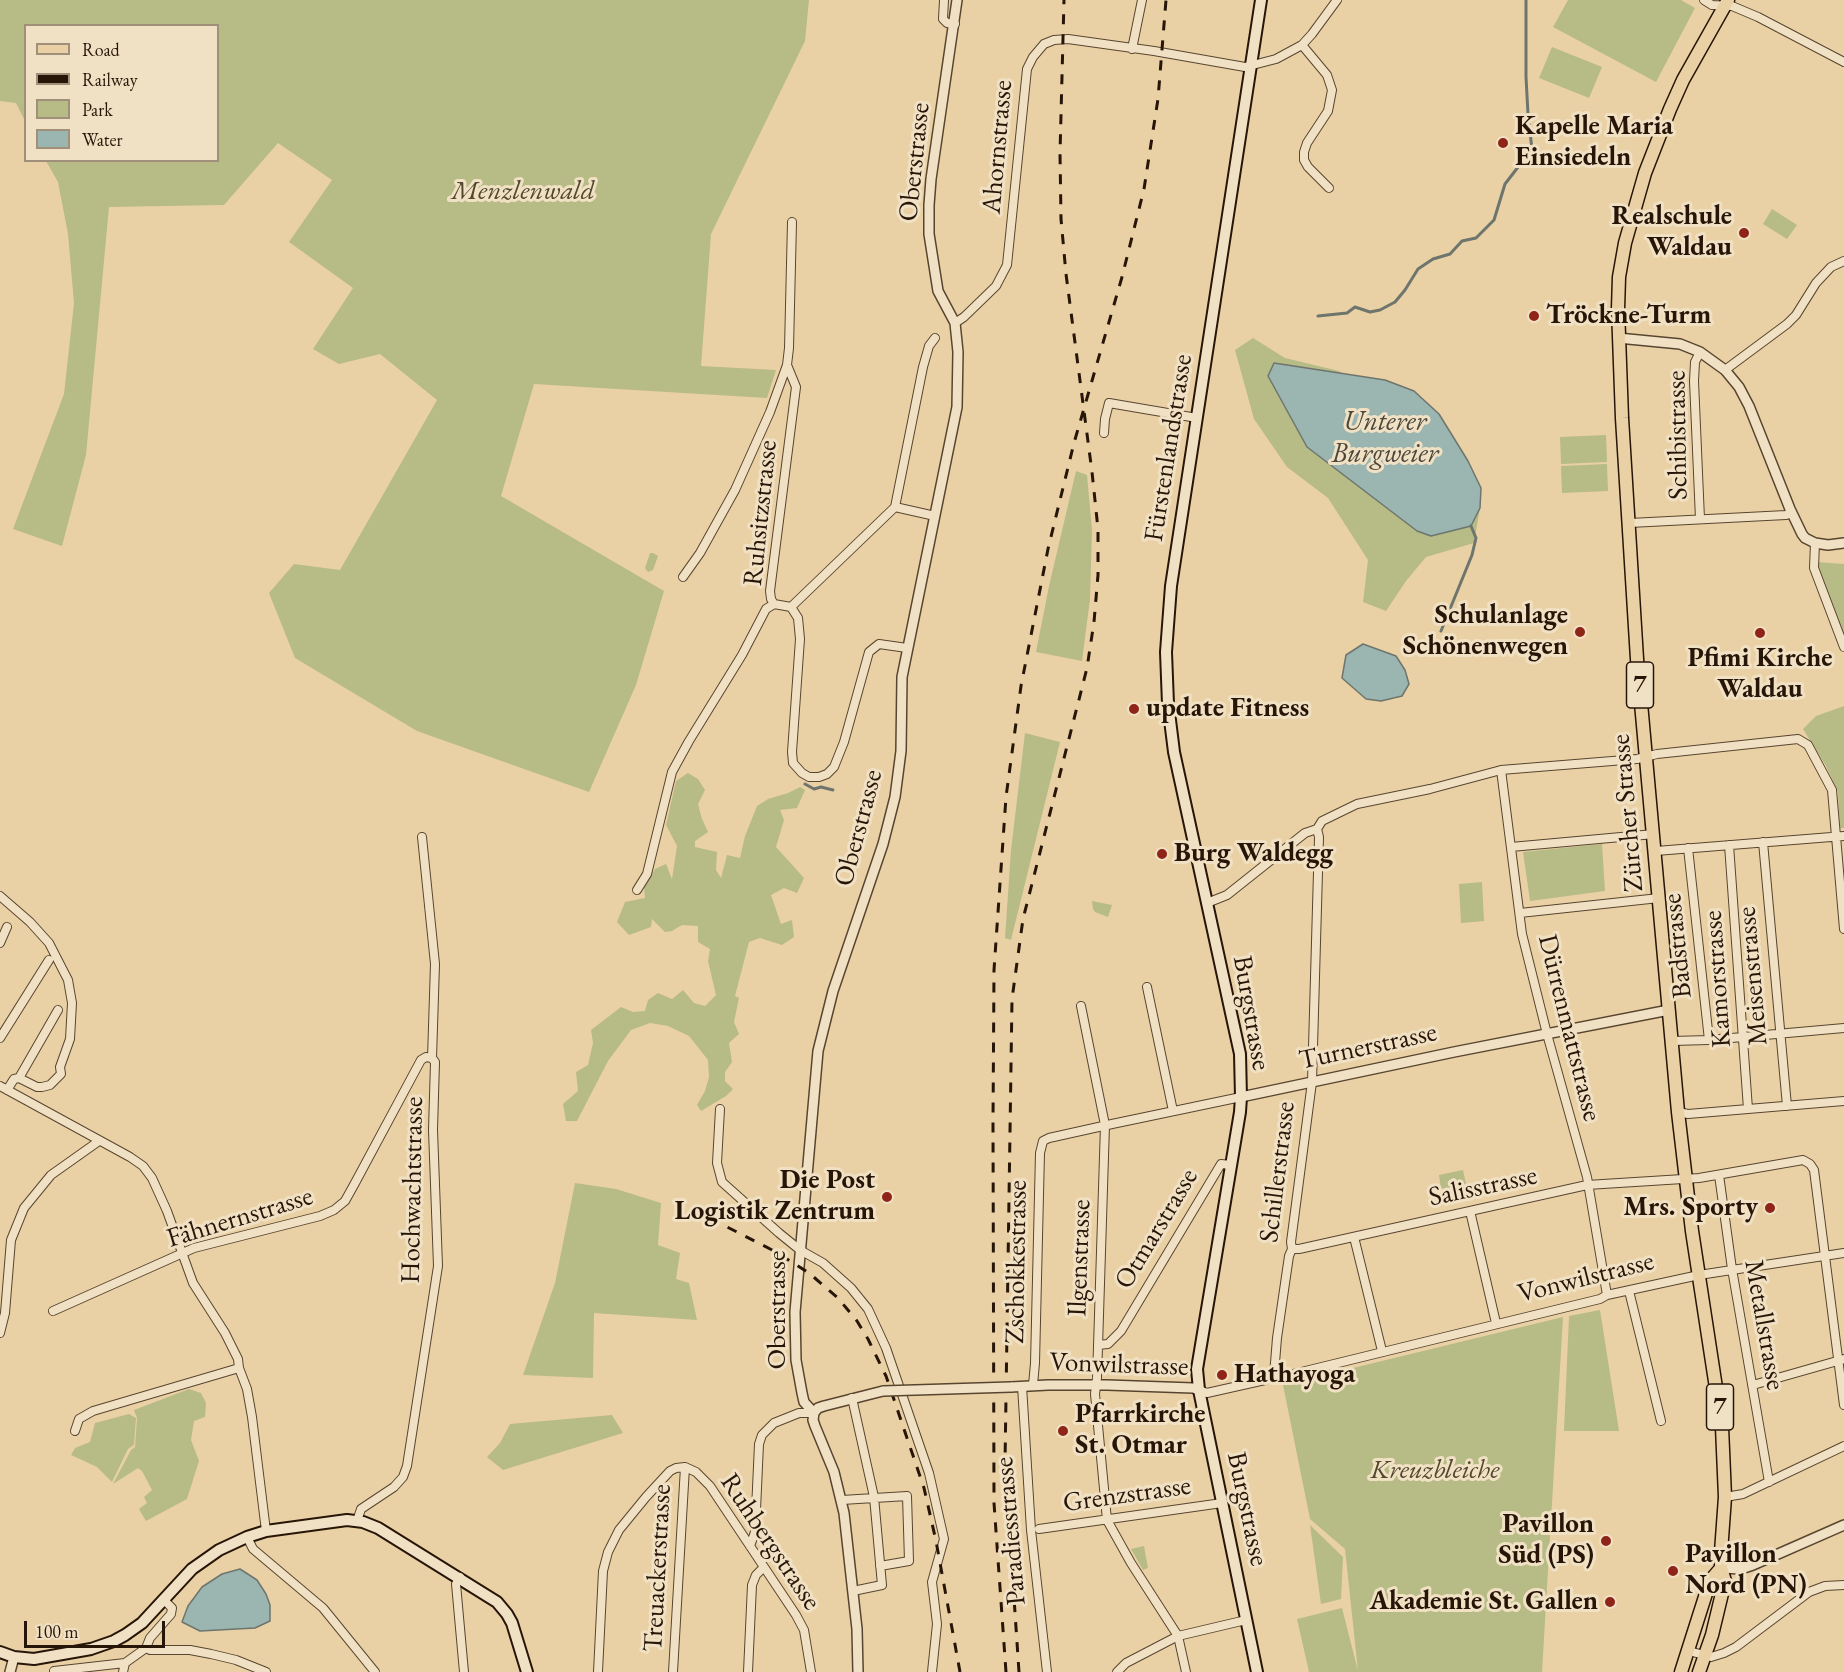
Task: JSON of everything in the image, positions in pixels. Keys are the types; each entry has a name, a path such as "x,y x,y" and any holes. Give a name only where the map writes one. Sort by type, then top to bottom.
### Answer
{"main road":[{"name":"Fürstenlandstrasse","path":"1207,903 1174,752 1166,670 1167,628 1171,586 1261,0"},
{"name":"Zürcher Strasse","path":"1721,1568 1725,1497 1722,1427 1685,1178 1678,1112 1637,659 1618,338 1619,277 1625,243 1638,195 1683,80 1726,3"},
{"name":"Burgstrasse","path":"1207,903 1238,1040 1241,1097 1197,1364 1199,1390 1257,1672"},
{"path":"0,1652 14,1657 39,1658 91,1649 114,1641 142,1623 192,1569 205,1559 266,1531 339,1520 357,1521 378,1528 460,1577 504,1608 512,1623 528,1672"},
{"name":"7","path":"1682,1672 1710,1581 1721,1568"},
{"name":"7","path":"1699,1672 1723,1592 1725,1581 1721,1568"}],"street":[{"path":"944,0 943,20 955,24"},
{"name":"Oberstrasse","path":"858,1672 853,1591 842,1500 834,1472 813,1420 814,1413 804,1402 796,1359 795,1312 820,1041 833,991 883,844 892,809 901,751 902,682 907,648 957,407 958,352 955,323 938,291 929,234 931,179 957,0"},
{"path":"1132,48 1142,0"},
{"name":"Ahornstrasse","path":"955,323 996,286 1007,265 1027,69 1044,44 1061,40 1132,48 1245,67 1276,59 1302,45 1337,0"},
{"path":"1704,0 1712,4 1726,3 1758,17 1844,62"},
{"path":"1302,45 1327,75 1332,90 1328,111 1307,143 1304,152 1304,160 1308,167 1329,188"},
{"name":"Ruhsitzstrasse","path":"792,222 787,365 796,387 770,591 774,604 791,608 798,618 800,639 792,752 793,763 798,770 809,777 819,777 827,774 839,759 869,652 879,644 907,648"},
{"path":"1725,370 1787,324 1796,315 1815,283 1832,267 1844,261"},
{"path":"791,608 895,507 923,367 929,346 935,338"},
{"path":"1618,338 1668,342 1700,352 1725,370 1739,387 1749,406 1791,513 1805,538 1815,543 1828,545 1844,543"},
{"name":"Schibistrasse","path":"1700,352 1695,362 1694,381 1700,519"},
{"path":"684,577 735,490 770,412 787,365"},
{"path":"1104,433 1109,403 1197,418"},
{"path":"895,507 936,516"},
{"path":"1630,524 1791,513"},
{"path":"1815,543 1814,568 1844,647"},
{"path":"637,890 647,874 672,772 742,655 766,609 774,604"},
{"path":"1207,903 1227,895 1305,833 1317,829 1322,821 1357,804 1430,789 1501,770 1637,759 1798,739 1808,745 1832,790 1841,837 1844,929"},
{"name":"Dürrenmattstrasse","path":"1501,770 1527,960 1587,1177 1607,1295"},
{"name":"Schillerstrasse","path":"1274,1376 1277,1338 1292,1249 1290,1242 1311,1082 1319,837 1317,829"},
{"path":"1511,847 1654,834"},
{"path":"1656,851 1830,836 1841,837"},
{"name":"Hochwachtstrasse","path":"357,1521 361,1509 394,1487 403,1477 411,1445 439,1258 433,1131 435,1062 432,1058 435,964 422,837"},
{"name":"Meisenstrasse","path":"1763,842 1787,1106"},
{"name":"Kamorstrasse","path":"1729,845 1748,1109"},
{"name":"Badstrasse","path":"1689,848 1708,1040"},
{"path":"0,896 30,922 49,943 68,980 72,1003 70,1039 60,1067 61,1074 50,1085 42,1087 37,1087 19,1078 14,1079 4,1088 137,1161 153,1178 193,1283 238,1359 252,1417 266,1531"},
{"path":"1520,913 1659,898"},
{"path":"0,943 7,927"},
{"path":"0,1038 49,960"},
{"path":"1147,987 1173,1111"},
{"name":"Ilgenstrasse","path":"1081,1006 1106,1125 1095,1411 1107,1520 1131,1563 1178,1636 1186,1672"},
{"path":"19,1078 58,1010"},
{"name":"Turnerstrasse","path":"1043,1141 1106,1125 1311,1082 1669,1010"},
{"path":"1672,1041 1844,1028"},
{"name":"Fähnernstrasse","path":"53,1311 194,1248 320,1216 334,1210 345,1201 421,1060 426,1057 432,1058"},
{"path":"1678,1112 1688,1114 1844,1101"},
{"path":"720,1109 717,1163 722,1182 744,1204 800,1250 830,1268 862,1301 874,1319 886,1348 929,1473 944,1539 932,1582 937,1624 932,1672"},
{"path":"0,1333 5,1313 11,1240 24,1208 51,1175 99,1141"},
{"name":"Zschokkestrasse","path":"1033,1385 1040,1153 1043,1141"},
{"name":"Salisstrasse","path":"1292,1249 1587,1185 1719,1175 1803,1160 1814,1170 1826,1256"},
{"name":"Otmarstrasse","path":"1098,1345 1108,1344 1115,1339 1221,1164 1231,1166"},
{"name":"Metallstrasse","path":"1719,1175 1732,1269 1769,1482"},
{"path":"1470,1211 1496,1323"},
{"path":"1353,1237 1382,1351"},
{"name":"Vonwilstrasse","path":"814,1413 818,1408 883,1391 1096,1385 1193,1388 1207,1393 1600,1299 1607,1295 1732,1269 1844,1253"},
{"path":"1826,1256 1844,1405"},
{"path":"1629,1291 1661,1421"},
{"path":"1753,1386 1840,1360"},
{"path":"75,1431 79,1419 93,1412 239,1368"},
{"name":"Paradiesstrasse","path":"1022,1386 1031,1530 1047,1672"},
{"path":"852,1398 874,1497 882,1585 853,1591"},
{"path":"750,1546 755,1532 759,1444 762,1435 774,1423 799,1413 814,1413"},
{"path":"1725,1497 1743,1494 1844,1446"},
{"name":"Ruhbergstrasse","path":"598,1672 603,1571 608,1552 619,1530 652,1490 670,1472 684,1467 696,1472 710,1486 804,1630 811,1672"},
{"name":"Treuackerstrasse","path":"673,1672 684,1467"},
{"path":"842,1500 907,1496 909,1561 880,1566"},
{"name":"Grenzstrasse","path":"1039,1529 1222,1503"},
{"path":"1721,1568 1741,1569 1753,1565 1844,1525"},
{"path":"247,1538 253,1549 323,1608 375,1672"},
{"path":"747,1672 752,1585 756,1575 764,1567"},
{"path":"460,1577 456,1584 464,1672"},
{"path":"1689,1651 1718,1655 1736,1647 1809,1592 1825,1586 1844,1585"},
{"path":"54,1671 125,1663 146,1648 150,1638 171,1614 172,1608 163,1599"},
{"path":"1117,1672 1126,1663 1178,1636 1246,1620"},
{"path":"146,1648 150,1650 190,1650 211,1654 236,1660 266,1672"},
{"path":"10,1672 14,1657"},
{"path":"123,1672 125,1663"},
{"path":"1126,1663 1129,1672"}],"green space":[{"name":"Menzlenwald","path":"0,0 809,0 805,41 711,234 701,366 776,370 767,398 534,384 501,496 664,591 636,685 589,792 417,731 295,658 269,593 294,564 340,570 437,400 380,354 339,364 313,349 353,288 289,242 332,180 278,143 224,205 109,207 86,455 62,546 13,529 64,394 74,303 68,234 58,182 47,162 219,162 219,24 24,24 24,119 16,103 0,101"},
{"path":"1568,0 1681,0 1695,8 1656,82 1553,27"},
{"path":"1552,47 1602,67 1589,98 1539,78"},
{"path":"1772,209 1797,225 1787,239 1763,224"},
{"path":"1253,338 1285,358 1342,373 1274,363 1268,376 1307,447 1418,531 1431,536 1471,526 1480,508 1474,543 1426,557 1386,611 1363,602 1368,560 1328,498 1287,467 1254,419 1235,350"},
{"path":"1606,435 1607,462 1561,464 1560,437"},
{"path":"1607,464 1608,491 1562,493 1561,466"},
{"path":"1076,471 1087,475 1092,530 1090,599 1082,661 1036,652"},
{"path":"650,553 658,556 653,570 648,572 645,568"},
{"path":"1816,562 1844,564 1844,635"},
{"path":"1844,706 1844,828 1840,828 1838,792 1826,766 1803,729 1816,716"},
{"path":"1025,733 1060,742 1011,940 1005,938 1011,850"},
{"path":"688,773 698,779 705,790 698,804 708,832 695,841 695,847 717,852 716,870 721,878 727,855 740,858 745,836 757,806 768,799 800,787 805,790 797,808 780,810 784,820 776,847 804,878 797,893 784,888 771,895 781,924 792,920 794,937 782,945 760,938 749,942 735,996 739,998 734,1022 739,1034 729,1043 732,1062 725,1072 725,1081 733,1089 726,1096 701,1111 697,1105 705,1091 709,1077 708,1060 689,1036 668,1026 650,1023 631,1030 608,1061 577,1121 566,1121 563,1104 578,1091 576,1072 588,1065 593,1043 591,1030 621,1007 633,1012 645,1011 648,1000 658,993 672,999 683,990 694,1003 705,1006 716,995 708,961 710,949 698,942 698,926 682,925 665,932 652,919 651,927 629,935 617,922 625,902 645,898 644,887 655,869 666,864 672,879 677,846 666,825 676,781"},
{"path":"1602,844 1605,891 1530,901 1523,852"},
{"path":"1482,882 1484,921 1461,923 1459,884"},
{"path":"1092,901 1112,905 1108,917 1095,912"},
{"path":"1463,1170 1466,1184 1441,1189 1439,1175"},
{"path":"575,1183 616,1189 661,1203 658,1245 680,1253 676,1279 689,1283 697,1320 594,1313 593,1378 523,1375 555,1283"},
{"path":"1600,1310 1619,1431 1564,1431 1569,1316"},
{"name":"Kreuzbleiche","path":"1563,1317 1542,1672 1309,1672 1297,1619 1342,1608 1358,1671 1345,1549 1310,1519 1283,1385"},
{"path":"189,1389 201,1393 206,1403 205,1417 194,1421 191,1440 199,1461 187,1499 146,1521 139,1509 147,1503 144,1497 152,1490 142,1471 138,1468 113,1484 131,1450 135,1447 137,1418 134,1410"},
{"path":"129,1414 136,1418 134,1445 128,1449 112,1482 97,1467 71,1455 75,1448 90,1442 95,1423"},
{"path":"612,1415 623,1433 503,1470 487,1457 500,1443 510,1424"},
{"path":"1310,1525 1343,1557 1341,1599 1321,1604"},
{"path":"1144,1546 1148,1568 1143,1570 1131,1549"}],"water":[{"name":"Unterer Burgweier","path":"1274,363 1385,380 1414,391 1439,414 1468,461 1481,488 1480,508 1471,526 1431,536 1417,531 1307,447 1268,376"},
{"path":"1363,644 1396,656 1405,670 1409,684 1402,696 1381,701 1366,699 1342,678 1346,655"},
{"path":"240,1569 257,1580 266,1594 270,1605 270,1621 255,1628 200,1631 182,1622 188,1606 202,1587 222,1574"}],"waterway":[{"path":"1526,0 1528,114"},
{"path":"1318,316 1347,313 1355,307 1370,312 1380,310 1395,302 1418,269 1433,259 1450,254 1462,241 1476,238 1494,220 1505,184 1532,149 1529,124"},
{"path":"1441,631 1472,555 1476,538 1471,526"},
{"path":"805,784 814,789 821,787 833,790"}],"railway":[{"path":"1019,1672 1005,1464 1012,999 1023,919 1087,668 1098,575 1098,529 1061,219 1060,153 1064,0"},
{"path":"1006,1672 994,1503 993,1123 994,970 1006,797 1021,686 1048,549 1074,443 1122,277 1144,189 1158,99 1166,0"},
{"path":"692,1209 776,1252 809,1273 838,1298 868,1339 886,1376 924,1488 960,1672"}],"place":[{"name":"Kapelle Maria Einsiedeln","path":"1503,143"},
{"name":"Realschule Waldau","path":"1744,233"},
{"name":"Tröckne-Turm","path":"1534,316"},
{"name":"Schulanlage Schönenwegen","path":"1580,632"},
{"name":"Pfimi Kirche Waldau","path":"1760,633"},
{"name":"update Fitness","path":"1134,709"},
{"name":"Burg Waldegg","path":"1162,854"},
{"name":"Die Post Logistik Zentrum","path":"887,1197"},
{"name":"Mrs. Sporty","path":"1770,1208"},
{"name":"Hathayoga","path":"1222,1375"},
{"name":"Pfarrkirche St. Otmar","path":"1063,1431"},
{"name":"Pavillon Süd (PS)","path":"1606,1541"},
{"name":"Pavillon Nord (PN)","path":"1673,1571"},
{"name":"Akademie St. Gallen","path":"1610,1602"}]}
